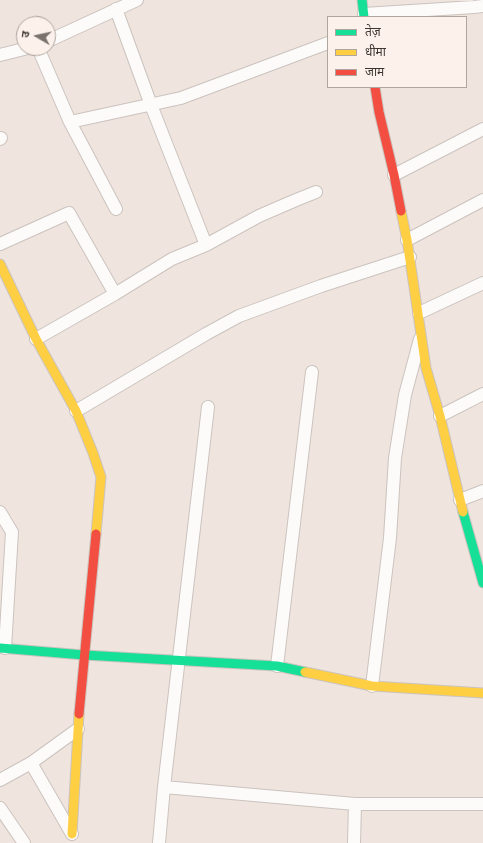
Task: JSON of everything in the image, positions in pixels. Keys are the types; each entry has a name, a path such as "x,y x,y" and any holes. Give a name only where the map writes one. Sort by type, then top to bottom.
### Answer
{"street":[{"path":"56,37 137,0"},
{"path":"362,0 364,15 477,4"},
{"path":"116,10 151,105 206,245"},
{"path":"70,122 181,98 327,42"},
{"path":"0,55 16,51"},
{"path":"41,56 70,122 116,209"},
{"path":"375,88 407,240 426,368 440,416 460,500 482,579"},
{"path":"394,175 483,129"},
{"path":"36,339 115,294 172,259 206,245 259,216 316,192"},
{"path":"407,240 483,200"},
{"path":"0,244 69,213 115,294"},
{"path":"76,411 239,316 321,286 410,257"},
{"path":"0,264 36,339 76,411 101,477 84,655 72,834"},
{"path":"419,313 483,283"},
{"path":"372,686 390,538 395,458 405,395 422,333"},
{"path":"277,666 312,372"},
{"path":"440,416 483,394"},
{"path":"159,843 164,787 208,407"},
{"path":"460,500 483,491"},
{"path":"0,512 12,532 3,648 84,655 277,666 372,686 483,693"},
{"path":"0,780 31,764 78,729"},
{"path":"31,764 72,834"},
{"path":"164,787 355,804 483,804"},
{"path":"354,843 355,804"},
{"path":"0,808 24,843"}],"traffic: fast":[{"path":"362,0 364,16"},
{"path":"463,512 483,583"},
{"path":"0,648 84,655 277,666 305,672"}],"traffic: slow":[{"path":"401,211 407,240 426,368 440,416 463,512"},
{"path":"0,264 36,339 76,411 93,453 101,477 96,534"},
{"path":"305,672 372,686 483,693"},
{"path":"72,834 79,714"}],"traffic: jam":[{"path":"375,88 401,211"},
{"path":"79,714 96,534"}]}
